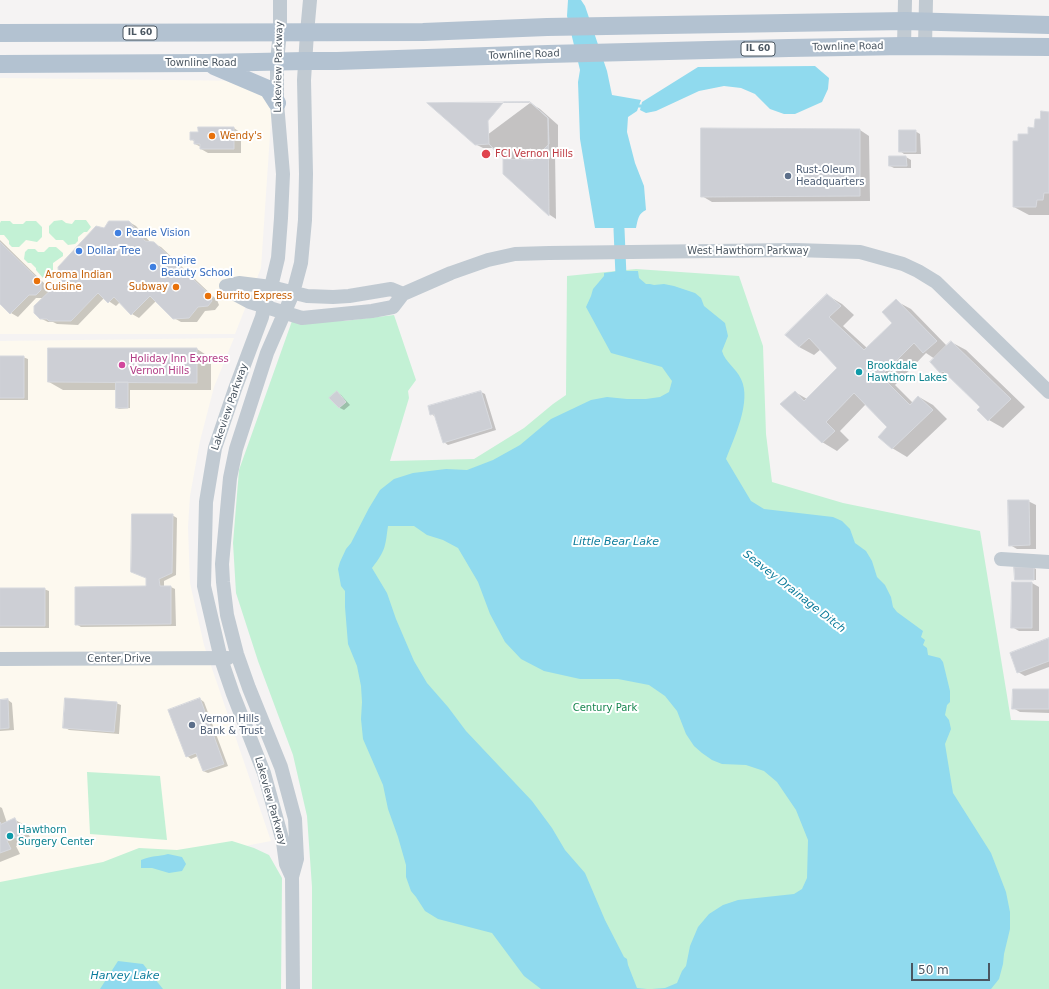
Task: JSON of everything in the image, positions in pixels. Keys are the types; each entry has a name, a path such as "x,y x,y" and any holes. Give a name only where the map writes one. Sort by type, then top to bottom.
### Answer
{"main road":[{"name":"IL 60","path":"0,33 446,32 547,27 905,21 1049,25"},
{"name":"Townline Road","path":"0,64 345,61 612,52 904,46 1049,47"},
{"path":"208,63 268,89 277,103"}],"street":[{"name":"Lakeview Parkway","path":"280,0 280,32 277,61 277,103 283,174 278,258 262,317 219,435 210,474 206,502 204,586 221,659 264,773 283,842 286,864 292,877"},
{"name":"Lakeview Parkway","path":"293,989 292,877 297,859 295,819 281,768 249,688 239,658 228,615 222,564 230,478 236,449 248,407 267,353 293,293 300,263 305,220 306,174 304,80 306,32 310,0"},
{"path":"904,46 905,0"},
{"path":"925,46 926,0"},
{"name":"West Hawthorn Parkway","path":"403,294 391,289 333,297 308,296 271,287 239,283 226,286 237,295 250,302 302,318 372,311 393,307 403,294 450,273 488,260 515,254 795,250 860,252 898,262 918,271 936,282 1049,392"},
{"path":"1001,559 1049,562"},
{"name":"Center Drive","path":"0,659 239,658"}],"shaded area":[{"path":"0,78 255,81 272,105 261,268 235,334 0,334"},
{"path":"234,338 214,387 200,441 190,496 188,527 190,583 204,645 271,841 0,893 0,341"}],"green space":[{"path":"62,220 66,223 72,224 75,220 86,220 91,227 87,232 84,232 78,237 78,241 75,244 68,245 63,240 56,240 49,233 49,226 54,221"},
{"path":"1,221 10,221 13,224 23,224 26,221 36,221 42,227 42,237 37,242 26,240 19,247 12,247 4,235 0,235"},
{"path":"49,247 56,247 63,253 63,256 53,263 53,274 50,277 43,278 31,263 28,263 24,259 25,252 28,249 35,249 38,252 44,252"},
{"name":"Century Park","path":"636,269 739,276 763,346 766,434 772,482 843,503 980,531 1011,720 1049,721 1049,989 312,989 312,887 307,816 293,755 258,661 236,593 233,543 239,470 292,321 344,321 394,315 416,380 408,391 409,398 390,461 474,459 524,428 566,395 567,276"},
{"path":"87,772 160,776 167,840 90,834"},
{"path":"232,841 254,848 269,855 282,878 281,989 0,989 0,882 103,862 139,848 177,850"}],"water":[{"path":"568,0 581,0 585,6 607,71 612,95 641,100 637,111 628,117 627,132 635,163 644,186 646,210 640,215 636,228 595,228 580,139 578,82 580,70 567,16"},
{"path":"815,66 829,78 828,89 822,102 795,114 784,114 770,109 755,94 741,88 724,86 699,91 656,111 646,113 640,110 642,102 698,67"},
{"name":"Little Bear Lake","path":"619,271 620,277 624,276 624,271 638,271 639,278 646,284 664,284 695,293 701,298 704,306 725,323 728,336 722,351 723,355 741,379 744,388 741,419 726,459 751,501 764,509 833,517 842,521 850,529 855,543 866,551 872,561 877,577 885,585 891,597 893,607 897,612 923,631 921,637 925,640 923,645 927,648 928,655 940,658 943,662 950,691 950,702 947,705 945,715 949,720 951,729 945,744 953,793 991,853 1006,892 1010,912 1010,929 1003,964 999,979 991,989 652,989 665,988 677,983 686,966 690,946 698,927 709,914 723,905 738,900 794,894 802,889 807,878 808,840 796,810 777,782 764,771 746,765 722,764 712,760 702,753 694,746 686,734 677,711 665,696 649,685 618,679 580,679 544,671 521,659 505,642 490,614 478,582 458,548 443,540 427,535 414,526 388,526 384,548 380,557 372,568 387,593 396,619 414,661 427,683 466,731 532,801 552,828 565,850 585,873 605,920 624,957 627,959 637,988 647,989 541,989 524,976 492,933 438,919 425,911 411,891 406,877 406,865 388,809 383,785 363,739 361,719 361,686 357,666 348,644 345,591 341,586 338,569 340,562 380,490 394,479 413,473 446,469 467,470 493,460 520,445 551,419 591,400 607,397 646,399 660,397 669,392 672,381 662,367 611,353 586,307 593,289 604,276 604,273"},
{"path":"168,854 182,857 186,864 182,871 169,873 152,868 141,868 141,860"},
{"name":"Harvey Lake","path":"118,961 143,964 163,989 100,989"}],"building":[{"path":"504,102 530,102 548,118 549,144 533,160 503,159 489,144 488,121"},
{"path":"530,102 548,118 549,216 503,174 503,159 489,144 475,145 427,103"},
{"path":"1041,111 1049,112 1049,193 1044,193 1043,200 1037,200 1036,207 1013,207 1013,141 1018,141 1018,134 1028,134 1028,127 1034,128 1035,119 1040,119"},
{"name":"Wendy's","path":"198,127 234,127 234,149 200,149 200,144 194,144 194,140 190,140 190,132 198,132"},
{"path":"701,128 860,129 860,196 701,197"},
{"path":"899,130 916,130 916,152 899,152"},
{"path":"889,156 906,156 907,166 889,166"},
{"path":"109,221 129,221 145,241 154,242 210,295 212,301 208,306 198,307 189,318 173,319 150,296 131,315 114,297 108,303 98,293 71,321 49,321 47,319 40,319 34,313 34,306 59,282 58,267 96,226 104,228"},
{"path":"0,242 41,282 41,290 36,295 29,295 10,314 0,304"},
{"name":"Brookdale Hawthorn Lakes","path":"827,294 841,306 829,317 864,350 892,323 882,312 896,299 937,341 923,353 914,343 881,376 910,405 918,396 933,410 892,449 878,437 887,427 854,393 826,422 835,431 822,443 780,404 795,391 804,401 837,368 809,338 799,347 785,335"},
{"path":"951,341 1011,399 988,421 977,410 980,407 943,371 940,373 930,362"},
{"name":"Holiday Inn Express Vernon Hills","path":"48,348 197,348 197,383 48,382"},
{"path":"0,356 24,356 24,398 0,398"},
{"path":"116,382 128,382 128,408 116,408"},
{"path":"337,391 346,402 339,408 329,398"},
{"path":"481,391 492,428 443,443 434,414 430,415 428,406"},
{"path":"1008,500 1029,500 1030,545 1009,546"},
{"path":"132,514 173,514 172,573 159,579 160,586 171,586 171,624 75,625 75,587 146,586 146,578 131,572"},
{"path":"1014,567 1034,567 1034,580 1015,580"},
{"path":"1012,582 1032,582 1032,628 1011,628"},
{"path":"0,588 45,588 45,626 0,626"},
{"path":"1049,638 1049,661 1017,673 1010,653"},
{"path":"1013,689 1049,689 1049,709 1012,709"},
{"path":"65,698 117,702 114,732 63,728"},
{"name":"Vernon Hills Bank & Trust","path":"200,698 224,764 203,771 196,753 186,757 168,710"},
{"path":"8,699 9,728 0,729 0,700"},
{"name":"Hawthorn Surgery Center","path":"15,818 22,835 7,841 11,849 0,853 0,822 1,824"}],"waterway":[{"name":"Seavey Drainage Ditch","path":"619,229 621,276"}],"place":[{"name":"Wendy's","path":"212,136"},
{"name":"FCI Vernon Hills","path":"486,154"},
{"name":"Rust-Oleum Headquarters","path":"788,176"},
{"name":"Pearle Vision","path":"118,233"},
{"name":"Dollar Tree","path":"79,251"},
{"name":"Empire Beauty School","path":"153,267"},
{"name":"Aroma Indian Cuisine","path":"37,281"},
{"name":"Subway","path":"176,287"},
{"name":"Burrito Express","path":"208,296"},
{"name":"Holiday Inn Express Vernon Hills","path":"122,365"},
{"name":"Brookdale Hawthorn Lakes","path":"859,372"},
{"name":"Vernon Hills Bank & Trust","path":"192,725"},
{"name":"Hawthorn Surgery Center","path":"10,836"}]}
